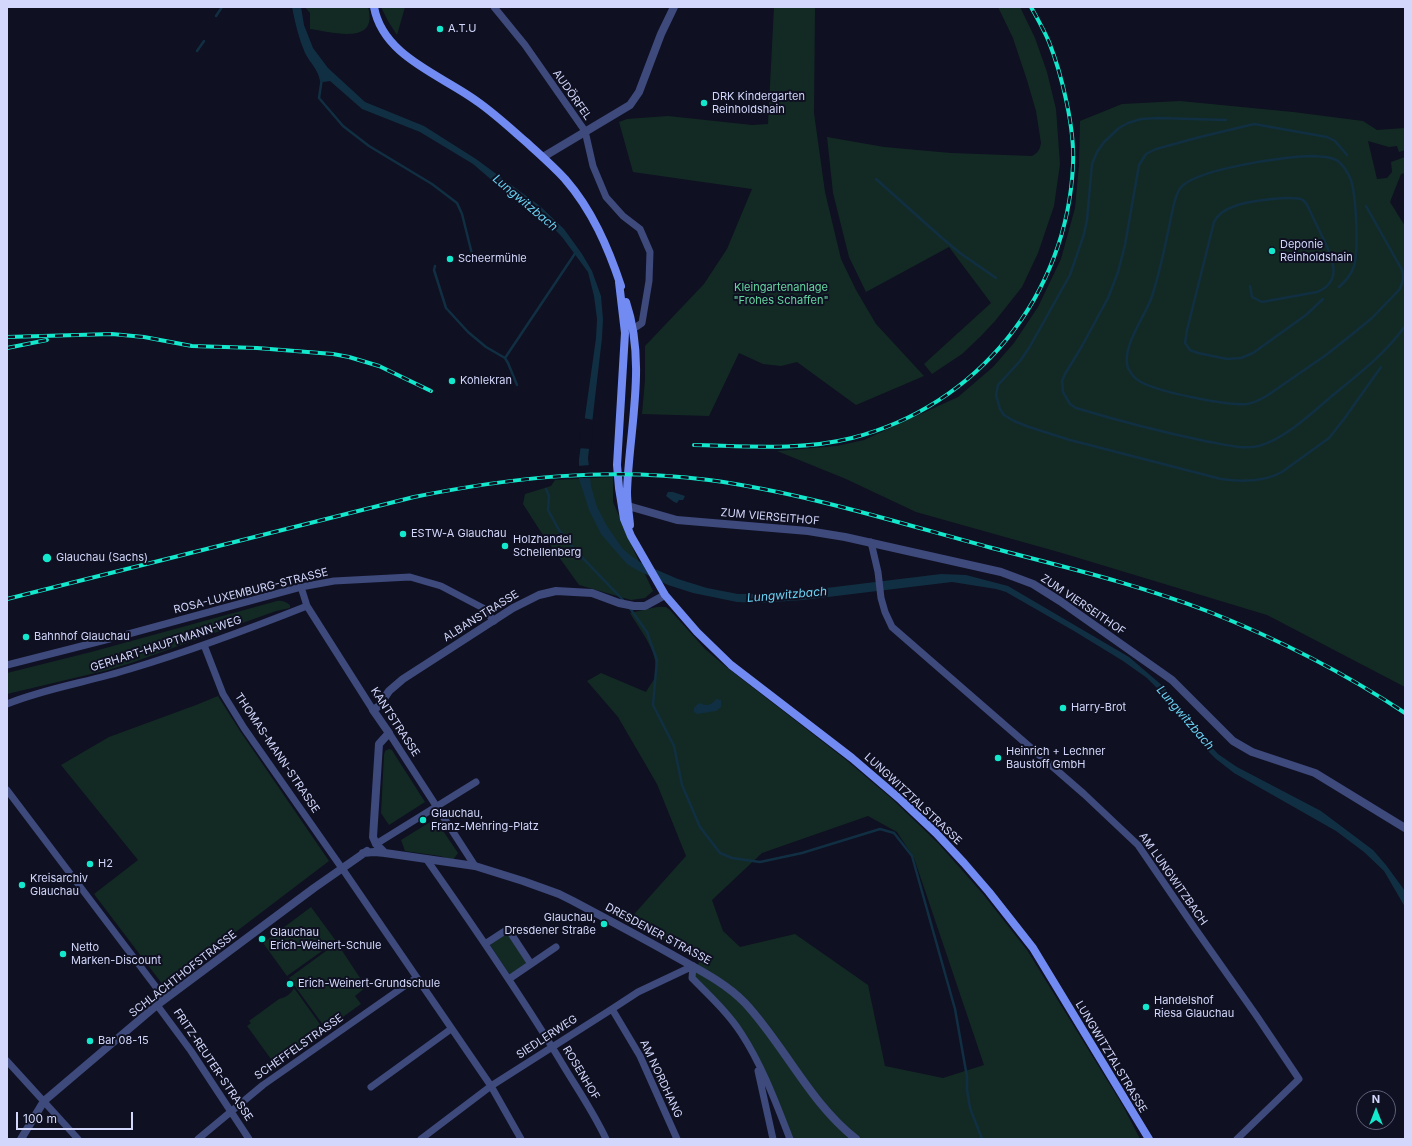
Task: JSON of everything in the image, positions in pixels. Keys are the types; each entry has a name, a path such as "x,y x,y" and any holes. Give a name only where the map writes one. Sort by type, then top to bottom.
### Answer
{"main road":[{"path":"374,7 375,13 384,33 396,48 426,70 454,85 479,103 543,157 565,179 595,222 614,264 633,329 635,354 635,398 625,506"},
{"path":"620,282 625,333 617,465 625,506"},
{"name":"LUNGWITZTALSTRASSE","path":"625,506 624,518 636,546 665,596 697,632 731,665 852,758 931,828 989,892 1033,948 1149,1139"}],"street":[{"name":"AUDÖRFEL","path":"494,7 524,45 585,131 593,166 606,196 623,216 640,229 650,252 649,281 642,323 633,329"},
{"path":"543,157 630,105 639,92 661,34 674,7"},
{"name":"ZUM VIERSEITHOF","path":"625,506 676,520 808,531 871,542 1001,572 1033,584 1060,601 1172,680 1233,741 1252,752 1316,773 1405,828"},
{"name":"AM LUNGWITZBACH","path":"871,542 878,572 881,598 885,612 892,627 1084,794 1138,845 1194,928 1256,1015 1298,1079 1237,1139"},
{"name":"ROSA-LUXEMBURG-STRASSE","path":"7,665 121,636 301,587 334,581 410,577 441,586 483,608 494,621"},
{"name":"KANTSTRASSE","path":"301,587 307,606 475,866"},
{"name":"ALBANSTRASSE","path":"373,710 379,706 389,691 402,678 513,608 539,595 556,591 592,593 619,603 634,606 645,606 665,596"},
{"name":"GERHART-HAUPTMANN-WEG","path":"7,704 43,692 129,670 204,645 307,606"},
{"name":"THOMAS-MANN-STRASSE","path":"204,645 223,694 244,728 491,1086 521,1139"},
{"path":"385,853 376,844 373,837 378,744 389,733"},
{"path":"376,844 476,782"},
{"path":"7,790 165,999"},
{"name":"SCHLACHTHOFSTRASSE","path":"21,1139 44,1101 157,1005 376,844"},
{"name":"DRESDENER STRASSE","path":"363,853 385,853 475,866 523,881 559,894 710,975 744,1002 782,1050 818,1102 844,1130 856,1139"},
{"name":"ROSENHOF","path":"427,860 509,979 553,1047 606,1139"},
{"path":"485,944 508,929 532,964"},
{"path":"509,979 556,947"},
{"path":"693,966 692,978 718,1004 741,1033 767,1081 790,1139"},
{"name":"SIEDLERWEG","path":"421,1139 491,1086 638,992 693,966"},
{"name":"SCHEFFELSTRASSE","path":"198,1139 263,1085 416,978"},
{"name":"FRITZ-REUTER-STRASSE","path":"157,1005 174,1026 250,1139"},
{"name":"AM NORDHANG","path":"612,1009 640,1056 677,1139"},
{"path":"371,1087 451,1029"},
{"path":"7,1061 78,1139"},
{"path":"756,1061 774,1139"}],"green space":[{"path":"305,7 368,7 370,19 367,27 360,32 351,34 341,34 310,29 310,13"},
{"path":"381,7 405,7 397,35 388,21"},
{"name":"Kleingartenanlage \"Frohes Schaffen\"","path":"774,7 815,7 814,113 825,192 841,259 856,290 876,324 924,376 856,405 797,362 781,366 763,364 739,353 709,416 642,414 645,380 645,346 704,284 727,249 752,189 633,172 619,122 627,119 668,116 752,125 768,124"},
{"path":"998,7 1020,7 1035,38 1047,72 1056,109 1060,164 1054,206 1038,253 1022,287 981,336 962,354 932,374 924,364 991,303 949,247 866,292 849,257 833,193 827,137 884,147 951,153 1032,156 1036,154 1041,143 1036,111 1013,38"},
{"path":"1180,101 1293,112 1363,121 1377,130 1405,128 1405,150 1399,152 1397,146 1389,147 1368,141 1377,179 1387,178 1392,172 1391,162 1405,157 1405,173 1401,174 1390,202 1405,226 1405,687 1267,615 1062,553 916,512 846,479 777,451 837,446 864,440 958,397 993,367 1014,343 1038,307 1061,259 1075,208 1079,165 1080,121 1122,104"},
{"path":"613,477 613,502 653,591 645,598 631,600 579,585 523,504 525,494 551,486 555,480"},
{"path":"277,601 287,603 290,605 290,608 276,611 108,670 7,694 7,673 91,652"},
{"path":"657,607 666,607 705,649 845,759 891,798 938,843 983,894 1027,950 1123,1106 1140,1139 790,1139 741,1033 692,978 700,960 628,921 686,856 657,784 618,717 587,681 601,673 646,692 654,679 656,670 655,661 645,636 630,613","holes":["868,816 897,832 914,858 984,1065 943,1078 885,1066 868,985 795,934 740,947 723,931 712,900 762,853"]},
{"path":"218,696 240,731 329,861 166,985 163,985 94,894 138,860 61,765 109,737"},
{"path":"389,749 392,750 425,802 389,825 381,813 384,755 385,751"},
{"path":"435,819 458,853 453,860 440,856 405,851 401,840"},
{"path":"311,907 336,941 287,976 263,943"},
{"path":"508,933 528,963 510,975 490,945"},
{"path":"337,943 366,987 355,996 361,1004 326,1029 289,978"},
{"path":"294,988 324,1030 276,1066 247,1026 251,1023 249,1021 279,999 288,995"}],"water":[{"name":"Lungwitzbach","path":"292,7 301,7 304,25 313,48 328,68 365,102 424,126 476,159 540,206 564,229 582,254 592,271 601,296 603,319 588,458 591,486 597,507 607,526 622,548 631,556 643,564 678,579 707,588 738,594 777,594 941,574 966,575 1008,586 1129,657 1164,687 1205,740 1218,754 1237,767 1321,811 1373,850 1405,891 1405,907 1384,871 1364,852 1336,831 1234,773 1216,759 1203,746 1158,689 1147,678 1123,661 1074,631 1006,592 952,582 803,600 760,603 737,602 693,593 668,585 627,564 601,534 589,510 579,479 579,459 596,338 597,319 594,296 588,272 562,237 543,217 501,188 473,164 420,132 362,109 330,81 320,81 318,73 307,57 303,48 297,31"},
{"path":"668,492 685,496 683,500 679,500 677,503 666,496"},
{"path":"716,699 721,700 721,707 716,711 697,714 694,712 694,708 699,703 709,705"}],"pier":[{"path":"583,418 594,420 591,449 578,448"},
{"path":"591,465 592,478 577,478 577,466"}],"waterway":[{"path":"216,16 222,7"},
{"path":"197,51 204,41"},
{"path":"322,78 319,98 343,126 369,146 432,184 457,203 462,214 472,254"},
{"path":"1226,120 1141,119 1128,123 1119,128 1104,142 1097,152 1092,164 1087,220 1084,234 1070,275 1029,348 1020,361 998,385 996,395 1000,409 1004,415 1014,421 1070,440 1221,479 1237,481 1253,480 1268,478 1282,472 1329,438 1381,367"},
{"path":"1347,155 1335,141 1327,137 1254,124 1156,149 1146,154 1139,165 1125,245 1118,272 1108,298 1065,374 1062,381 1063,392 1070,404 1076,408 1140,426 1225,445 1239,447 1259,446 1279,437 1308,417 1372,363 1398,336 1405,326"},
{"path":"1339,287 1348,278 1354,266 1357,236 1351,180 1346,170 1338,161 1329,157 1313,156 1283,158 1241,165 1201,176 1187,183 1179,190 1177,194 1154,290 1148,307 1130,342 1127,360 1128,368 1133,376 1141,382 1162,390 1193,398 1225,403 1247,404 1255,402 1268,395 1326,355 1350,336 1372,318 1399,290 1403,278 1402,270 1366,206"},
{"path":"876,179 960,253 996,278"},
{"path":"1250,286 1252,297 1262,302 1317,292 1326,287 1331,281 1333,267 1329,251 1307,204 1303,200 1298,199 1270,199 1241,204 1223,212 1214,222 1185,343 1190,350 1198,353 1227,359 1241,358 1253,353 1306,315 1323,299"},
{"path":"505,358 576,252"},
{"path":"435,266 434,270 446,308 468,332 486,347 505,358 517,385"},
{"path":"546,489 549,496 548,510 559,530 575,550 625,602"},
{"path":"629,607 647,632 657,660 653,705 674,746 682,785 700,827 720,853 732,858 760,862 802,853 880,829 894,833 912,856 955,1009 967,1077 967,1090 970,1108 982,1139"}],"railway":[{"path":"694,445 773,447 813,445 852,438 897,422 939,400 976,372 1008,338 1034,300 1054,258 1067,213 1073,165 1070,119 1059,70 1049,42 1031,7"},
{"path":"7,337 112,334 144,337 192,346 257,348 333,354 379,366 431,391"},
{"path":"7,348 47,340"},
{"path":"7,599 414,497 451,490 524,479 561,476 598,474 672,476 745,486 816,501 1100,576 1154,592 1233,621 1284,644 1358,684 1405,713"}],"place":[{"name":"A.T.U","path":"440,29"},
{"name":"DRK Kindergarten Reinholdshain","path":"704,103"},
{"name":"Deponie Reinholdshain","path":"1272,251"},
{"name":"Scheermühle","path":"450,259"},
{"name":"Kohlekran","path":"452,381"},
{"name":"ESTW-A Glauchau","path":"403,534"},
{"name":"Holzhandel Schellenberg","path":"505,546"},
{"name":"Glauchau (Sachs)","path":"47,558"},
{"name":"Bahnhof Glauchau","path":"26,637"},
{"name":"Harry-Brot","path":"1063,708"},
{"name":"Heinrich + Lechner Baustoff GmbH","path":"998,758"},
{"name":"Glauchau, Franz-Mehring-Platz","path":"423,820"},
{"name":"H2","path":"90,864"},
{"name":"Kreisarchiv Glauchau","path":"22,885"},
{"name":"Glauchau, Dresdener Straße","path":"604,924"},
{"name":"Glauchau Erich-Weinert-Schule","path":"262,939"},
{"name":"Netto Marken-Discount","path":"63,954"},
{"name":"Erich-Weinert-Grundschule","path":"290,984"},
{"name":"Handelshof Riesa Glauchau","path":"1146,1007"},
{"name":"Bar 08-15","path":"90,1041"}]}
